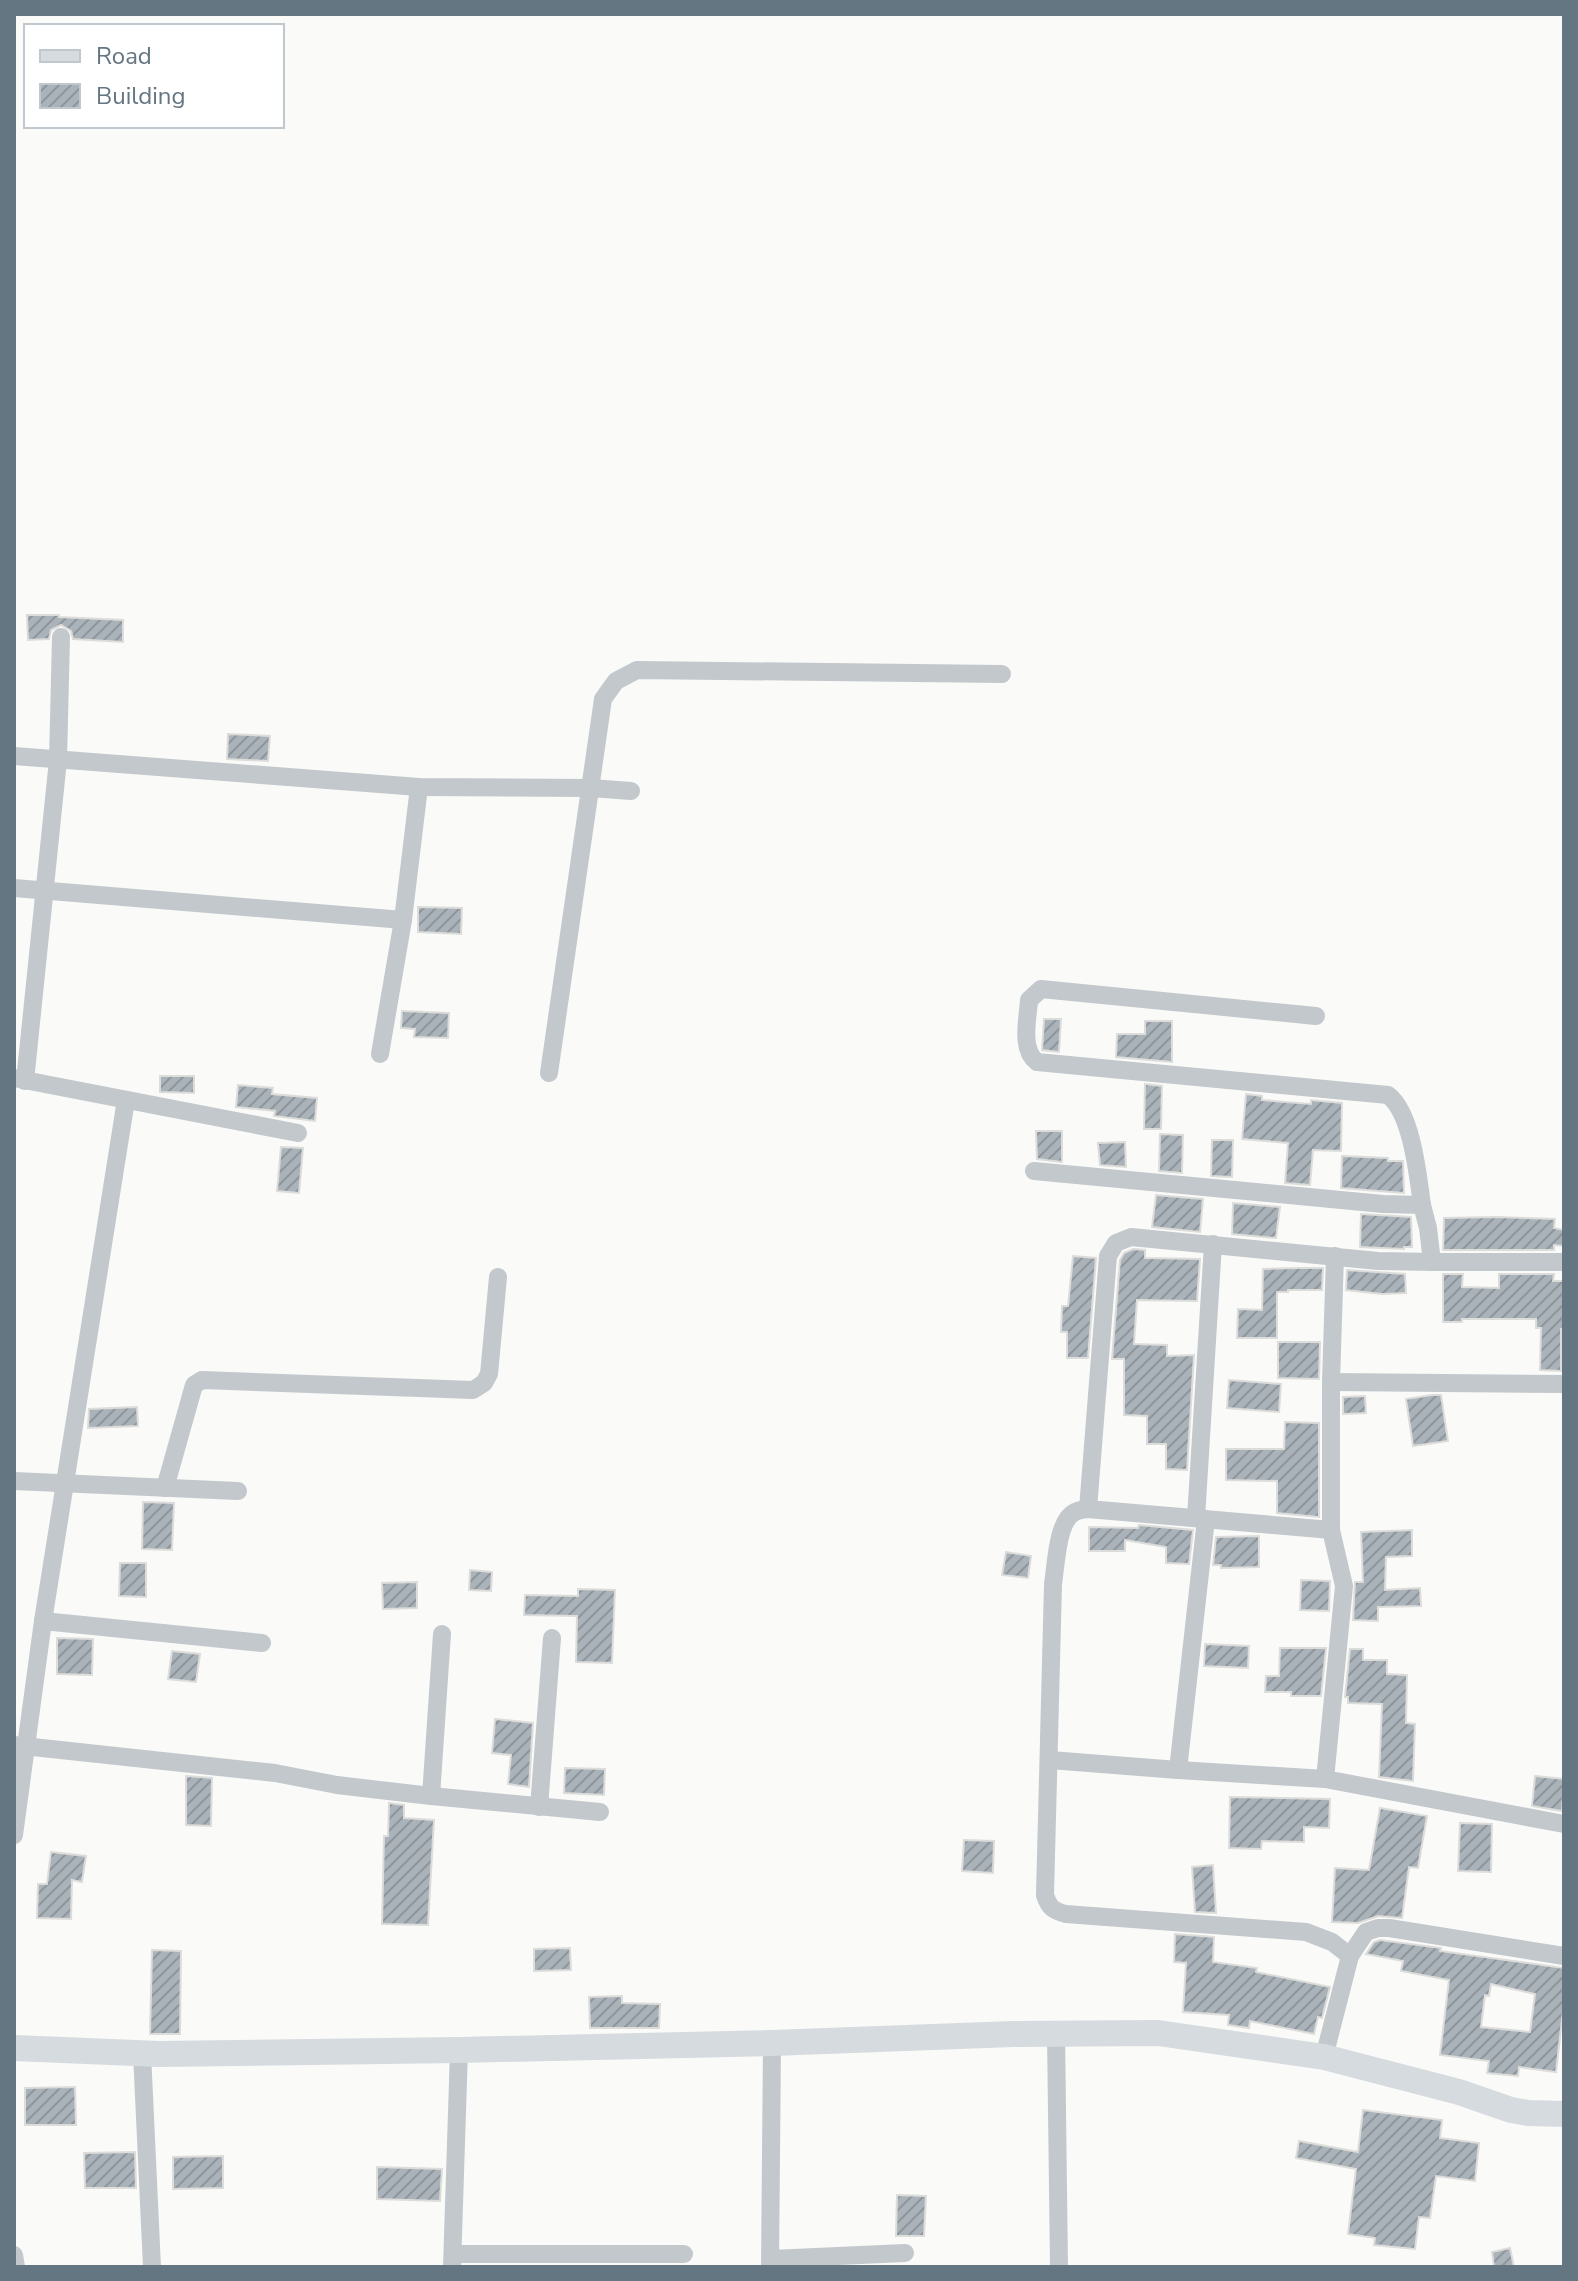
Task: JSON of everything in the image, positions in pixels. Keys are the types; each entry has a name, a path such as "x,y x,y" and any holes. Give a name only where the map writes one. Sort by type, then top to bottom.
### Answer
{"main road":[{"path":"14,2048 142,2053 459,2050 1056,2033 1158,2033 1324,2057 1459,2092 1511,2110 1564,2114"}],"street":[{"path":"61,637 58,760 45,890 20,1079 298,1133"},
{"path":"549,1073 603,699 616,681 637,670 1002,674"},
{"path":"14,756 419,787 631,791"},
{"path":"380,1054 403,920 419,787"},
{"path":"14,888 403,920"},
{"path":"1316,1016 1041,989 1029,1000 1027,1048 1030,1057 1037,1062 1388,1095 1399,1106 1415,1155 1432,1262"},
{"path":"14,1835 20,1745 43,1621 126,1100"},
{"path":"1034,1171 1383,1204 1422,1205"},
{"path":"1088,1509 1108,1256 1116,1243 1131,1237 1378,1261 1564,1262"},
{"path":"1178,1770 1201,1519 1213,1244"},
{"path":"1325,1779 1344,1586 1331,1530 1335,1256"},
{"path":"165,1488 194,1385 202,1380 473,1390 484,1383 489,1374 498,1277"},
{"path":"1331,1382 1564,1384"},
{"path":"14,1481 238,1491"},
{"path":"1331,1530 1088,1509 1074,1512 1065,1522 1053,1584 1045,1895 1048,1905 1055,1912 1066,1914 1306,1932 1332,1942 1350,1956"},
{"path":"43,1621 262,1643"},
{"path":"431,1796 442,1634"},
{"path":"539,1807 552,1638"},
{"path":"20,1745 275,1773 337,1785 431,1796 600,1812"},
{"path":"1050,1760 1325,1779 1564,1824"},
{"path":"1324,2057 1350,1956 1366,1932 1378,1928 1419,1932 1564,1956"},
{"path":"1056,2033 1059,2267"},
{"path":"772,2043 770,2263 905,2253"},
{"path":"459,2050 452,2261 684,2254"},
{"path":"142,2053 152,2267"},
{"path":"14,2255 16,2267"}],"building":[{"path":"27,615 123,620 123,642 73,639 71,631 61,625 51,630 49,639 28,640"},
{"path":"228,734 270,736 268,761 227,759"},
{"path":"418,907 462,908 461,934 418,932"},
{"path":"402,1011 449,1013 448,1038 414,1037 415,1029 401,1028"},
{"path":"1044,1019 1061,1019 1059,1052 1042,1050"},
{"path":"1145,1021 1172,1021 1172,1062 1116,1057 1117,1034 1145,1034"},
{"path":"160,1076 194,1076 194,1093 160,1092"},
{"path":"1145,1084 1162,1086 1161,1129 1144,1129"},
{"path":"238,1085 273,1088 272,1094 317,1098 315,1121 274,1116 275,1111 236,1107"},
{"path":"1246,1094 1262,1096 1262,1100 1342,1103 1341,1151 1313,1150 1310,1185 1285,1183 1288,1143 1242,1139"},
{"path":"1036,1131 1062,1131 1062,1162 1037,1159"},
{"path":"1160,1134 1183,1135 1182,1173 1159,1171"},
{"path":"1212,1140 1233,1140 1232,1177 1211,1176"},
{"path":"1125,1142 1126,1167 1100,1165 1098,1143"},
{"path":"281,1147 303,1148 299,1193 277,1191"},
{"path":"1342,1156 1403,1161 1404,1193 1341,1188"},
{"path":"1156,1195 1203,1199 1200,1232 1152,1227"},
{"path":"1233,1203 1280,1207 1276,1238 1232,1234"},
{"path":"1361,1214 1411,1217 1412,1247 1360,1247"},
{"path":"1444,1218 1555,1219 1554,1228 1564,1230 1564,1246 1554,1245 1554,1250 1443,1250"},
{"path":"1133,1249 1145,1250 1145,1258 1200,1259 1197,1301 1137,1300 1134,1344 1167,1345 1167,1356 1194,1355 1187,1470 1166,1469 1166,1444 1147,1444 1147,1416 1124,1415 1124,1359 1112,1359 1120,1260 1124,1253"},
{"path":"1073,1256 1096,1258 1088,1358 1067,1358 1067,1332 1061,1332 1062,1306 1068,1306"},
{"path":"1323,1268 1322,1290 1277,1292 1277,1338 1237,1338 1238,1309 1262,1310 1263,1269"},
{"path":"1347,1270 1405,1274 1406,1293 1346,1290"},
{"path":"1443,1274 1463,1274 1462,1287 1499,1288 1499,1274 1554,1274 1553,1281 1564,1281 1561,1371 1540,1370 1541,1328 1536,1328 1536,1319 1443,1322"},
{"path":"1278,1342 1320,1342 1319,1379 1278,1378"},
{"path":"1229,1380 1281,1384 1279,1412 1227,1408"},
{"path":"1441,1395 1448,1441 1413,1446 1406,1399"},
{"path":"1365,1396 1366,1413 1343,1414 1343,1397"},
{"path":"137,1407 138,1426 88,1428 89,1409"},
{"path":"1285,1422 1319,1423 1319,1517 1277,1513 1277,1481 1226,1480 1226,1449 1284,1449"},
{"path":"143,1502 174,1503 172,1550 142,1549"},
{"path":"1139,1525 1193,1530 1189,1564 1166,1563 1166,1547 1125,1540 1125,1551 1089,1551 1089,1527 1138,1528"},
{"path":"1412,1530 1412,1556 1386,1557 1385,1590 1420,1588 1421,1606 1378,1607 1378,1621 1353,1620 1355,1582 1363,1582 1361,1532"},
{"path":"1259,1536 1259,1567 1221,1568 1221,1565 1213,1565 1216,1537"},
{"path":"1006,1552 1031,1556 1028,1578 1002,1575"},
{"path":"120,1563 146,1563 146,1597 119,1596"},
{"path":"470,1570 492,1572 491,1591 469,1590"},
{"path":"1301,1580 1330,1581 1329,1611 1300,1610"},
{"path":"417,1582 417,1608 383,1609 382,1583"},
{"path":"578,1589 615,1590 612,1663 576,1662 577,1616 524,1615 525,1595 578,1596"},
{"path":"57,1638 93,1639 92,1675 57,1674"},
{"path":"1205,1644 1249,1646 1248,1668 1204,1666"},
{"path":"1280,1648 1326,1648 1321,1696 1265,1692 1266,1676 1279,1676"},
{"path":"1350,1649 1363,1649 1363,1660 1387,1660 1387,1674 1407,1675 1406,1723 1415,1724 1413,1781 1379,1777 1382,1704 1348,1703 1348,1697 1345,1697"},
{"path":"172,1651 200,1654 196,1682 168,1679"},
{"path":"495,1719 533,1723 529,1787 508,1784 511,1755 492,1753"},
{"path":"565,1768 605,1769 604,1795 564,1793"},
{"path":"186,1776 212,1778 211,1826 186,1825"},
{"path":"1535,1776 1564,1779 1562,1811 1532,1806"},
{"path":"1230,1797 1330,1799 1329,1828 1304,1827 1304,1842 1262,1841 1261,1849 1229,1848"},
{"path":"389,1803 404,1805 404,1818 434,1820 428,1925 382,1924 384,1836 388,1836"},
{"path":"1380,1808 1427,1816 1418,1868 1409,1867 1402,1918 1378,1916 1358,1923 1332,1922 1335,1868 1369,1870"},
{"path":"1460,1823 1492,1824 1491,1872 1458,1871"},
{"path":"964,1840 994,1841 993,1873 962,1871"},
{"path":"51,1852 86,1856 82,1882 72,1880 71,1919 37,1918 38,1884 47,1884"},
{"path":"1213,1865 1216,1913 1195,1912 1192,1867"},
{"path":"1175,1934 1214,1937 1213,1962 1257,1968 1256,1972 1330,1987 1322,2018 1318,2017 1314,2034 1250,2021 1249,2028 1228,2025 1229,2015 1183,2012 1186,1963 1174,1962"},
{"path":"1380,1940 1441,1948 1440,1951 1564,1968 1564,2002 1556,2072 1519,2067 1518,2076 1487,2073 1489,2061 1440,2055 1449,1980 1401,1971 1403,1961 1366,1954 1374,1942","holes":["1491,1984 1535,1994 1530,2032 1481,2027 1485,1995 1489,1996"]},
{"path":"570,1948 571,1970 534,1971 534,1949"},
{"path":"152,1950 181,1951 180,2034 150,2034"},
{"path":"622,1996 622,2003 660,2004 659,2028 590,2028 589,1997"},
{"path":"75,2087 76,2125 25,2125 25,2088"},
{"path":"1363,2110 1442,2120 1440,2138 1479,2143 1475,2181 1436,2176 1430,2218 1419,2217 1415,2249 1374,2245 1375,2238 1348,2234 1356,2169 1296,2158 1299,2141 1358,2152"},
{"path":"135,2152 136,2188 85,2188 84,2153"},
{"path":"223,2156 223,2188 173,2189 173,2157"},
{"path":"377,2167 442,2169 440,2201 377,2199"},
{"path":"897,2195 926,2196 924,2236 896,2236"},
{"path":"1510,2248 1514,2267 1494,2267 1492,2252"}]}
